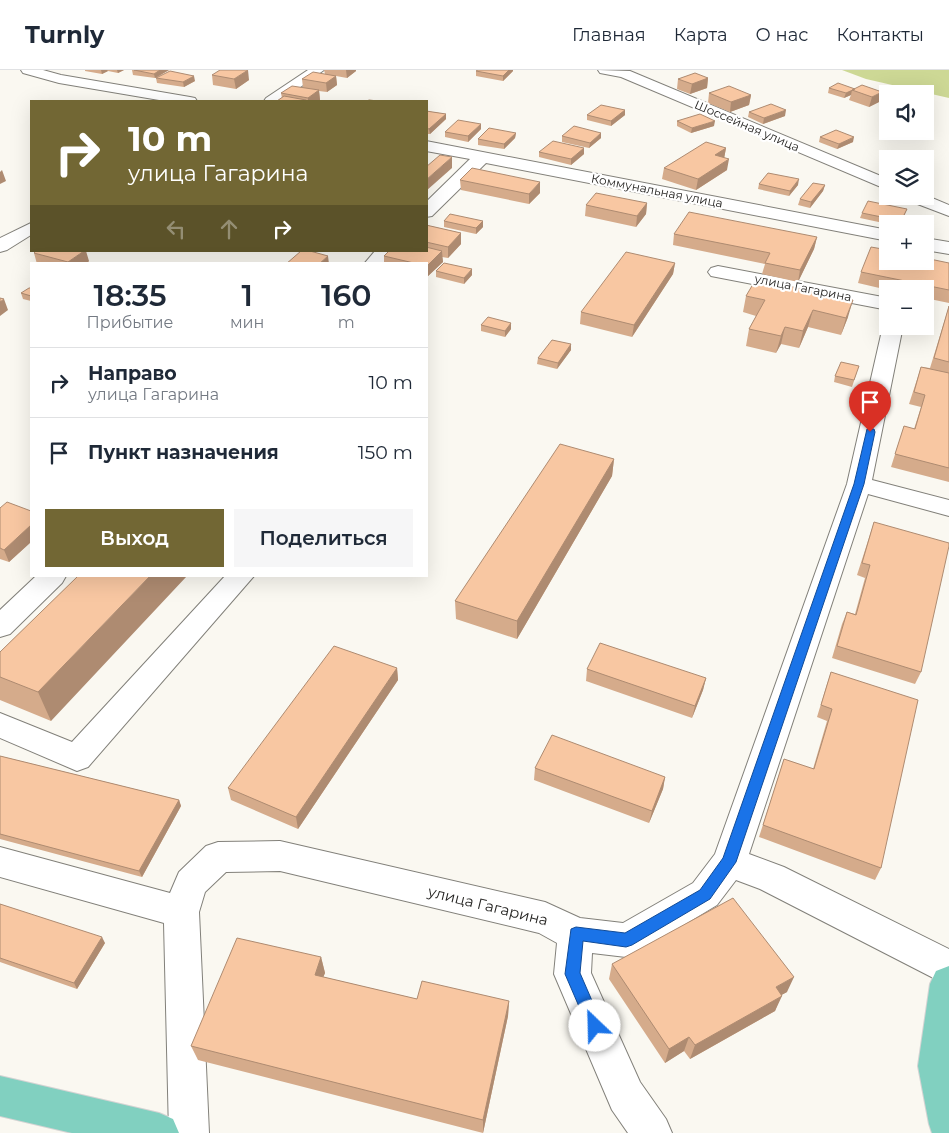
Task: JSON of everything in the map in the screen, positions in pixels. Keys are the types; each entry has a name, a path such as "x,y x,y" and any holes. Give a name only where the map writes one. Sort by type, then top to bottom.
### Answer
{"main road":[{"path":"949,984 938,1066 949,1124"},
{"path":"0,1096 159,1133"}],"street":[{"path":"28,70 59,79 184,100"},
{"path":"272,100 317,70"},
{"name":"Шоссейная улица","path":"604,70 624,74 879,181"},
{"name":"Коммунальная улица","path":"428,146 879,234"},
{"path":"428,210 482,158"},
{"path":"934,205 949,211"},
{"path":"0,246 30,229"},
{"path":"934,246 949,248"},
{"path":"375,262 385,252"},
{"name":"улица Гагарина","path":"718,272 879,302"},
{"name":"улица Гагарина","path":"189,1133 181,912 191,883 218,857 280,856 545,918 576,934 626,940 705,894 729,862 859,484 891,335"},
{"path":"859,484 949,508"},
{"path":"0,627 52,577"},
{"path":"0,725 77,758 240,577"},
{"path":"0,862 181,912"},
{"path":"729,862 772,878 949,968"},
{"path":"576,934 572,974 626,1096 652,1133"}],"green space":[{"path":"842,70 949,70 949,98 934,95 934,85 892,85 866,79"}],"building":[{"path":"134,70 160,70 154,74"},
{"path":"220,70 248,70 234,79 212,75"},
{"path":"509,70 503,76 476,71"},
{"path":"170,71 194,76 183,82 156,78"},
{"path":"313,72 336,76 326,83 302,79"},
{"path":"695,73 708,78 692,84 678,79"},
{"path":"838,83 855,89 846,93 829,88"},
{"path":"862,85 879,91 879,94 872,97 852,90"},
{"path":"292,86 319,90 308,98 281,93"},
{"path":"729,86 751,95 731,102 709,93"},
{"path":"284,96 306,100 278,100"},
{"path":"771,104 786,110 764,118 749,112"},
{"path":"601,105 625,110 611,121 587,115"},
{"path":"428,111 446,114 429,129"},
{"path":"700,114 715,121 692,128 677,121"},
{"path":"458,120 481,124 468,136 445,132"},
{"path":"574,126 601,133 590,143 562,136"},
{"path":"489,128 516,133 504,144 478,139"},
{"path":"836,130 854,137 839,144 820,137"},
{"path":"553,141 584,148 571,159 539,152"},
{"path":"706,142 726,148 715,155 729,159 698,179 664,168"},
{"path":"440,155 452,157 428,178 428,165"},
{"path":"472,168 540,182 529,194 460,180"},
{"path":"768,173 799,179 790,191 759,184"},
{"path":"813,183 825,185 811,202 800,199"},
{"path":"596,193 647,203 637,216 586,205"},
{"path":"868,201 879,203 879,205 907,209 904,215 879,216 862,213"},
{"path":"689,212 817,237 800,270 765,263 770,253 674,234"},
{"path":"450,214 483,221 476,228 444,221"},
{"path":"428,225 461,233 448,247 428,242"},
{"path":"871,247 879,248 879,270 934,270 934,260 949,263 949,290 934,287 934,280 900,280 861,272"},
{"path":"428,248 442,251 428,265 428,262 410,262 384,256 388,252 428,252"},
{"path":"35,252 83,252 68,262"},
{"path":"300,252 314,252 328,256 321,262 288,262"},
{"path":"626,252 675,263 634,325 581,312"},
{"path":"444,263 472,269 464,278 436,271"},
{"path":"756,279 853,300 846,318 813,310 803,331 785,327 781,336 749,329 765,300 746,296"},
{"path":"29,288 30,288 30,296 21,293"},
{"path":"949,306 949,362 934,358"},
{"path":"488,317 511,323 505,331 481,325"},
{"path":"552,340 571,344 558,363 538,358"},
{"path":"841,362 859,366 854,380 835,376"},
{"path":"921,367 949,373 949,468 895,454 904,426 915,429 925,395 914,392"},
{"path":"560,444 614,459 517,621 455,601"},
{"path":"7,502 30,511 30,526 4,550 0,548 0,508"},
{"path":"874,522 949,543 921,672 837,646 847,612 856,615 870,565 862,563"},
{"path":"77,577 149,577 38,692 0,677 0,652"},
{"path":"600,643 706,678 695,706 587,669"},
{"path":"334,646 397,668 296,817 228,788"},
{"path":"831,672 918,700 881,868 763,825 784,759 814,769 832,709 821,705"},
{"path":"552,735 665,777 652,811 535,768"},
{"path":"0,756 179,800 139,871 0,834"},
{"path":"733,898 794,977 776,987 782,996 695,1045 689,1037 669,1049 612,964"},
{"path":"0,904 102,937 74,983 0,958"},
{"path":"237,938 321,957 315,975 417,999 422,981 509,1001 483,1120 191,1046"}],"route":[{"path":"595,1026 572,974 576,934 626,940 705,894 729,862 859,484 870,432"}]}
